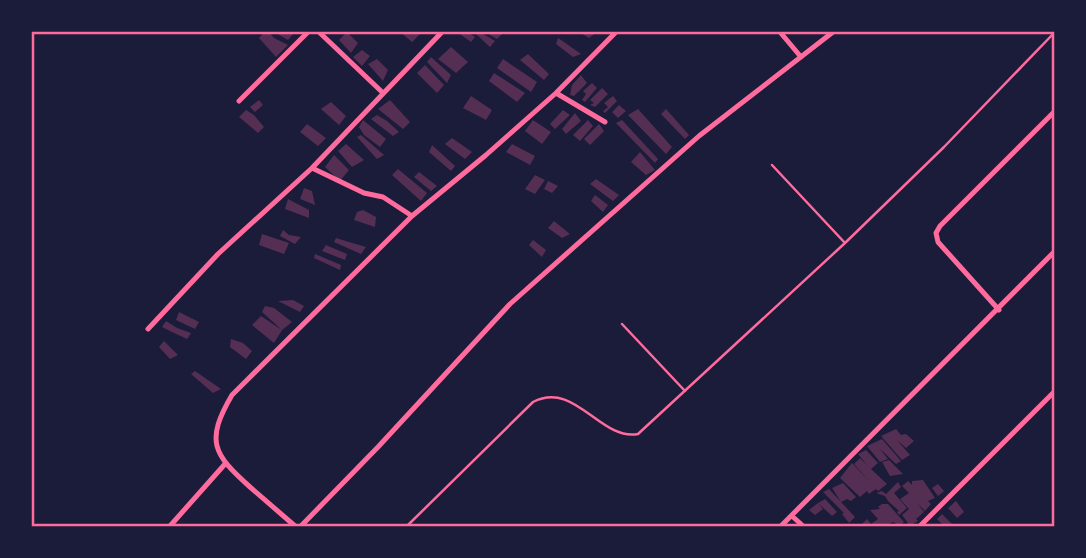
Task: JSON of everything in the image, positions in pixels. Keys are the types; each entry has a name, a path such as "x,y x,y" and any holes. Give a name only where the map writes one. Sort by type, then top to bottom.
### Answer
{"street":[{"path":"239,101 308,32"},
{"path":"319,32 382,92"},
{"path":"148,330 218,254 312,168 442,32"},
{"path":"295,527 225,464 218,449 217,426 232,395 412,216 556,93 616,32"},
{"path":"780,32 801,57"},
{"path":"301,527 510,304 699,136 833,32"},
{"path":"556,93 605,122"},
{"path":"999,310 938,242 936,233 1055,111"},
{"path":"312,168 364,193 383,197 412,216"},
{"path":"781,527 1055,252"},
{"path":"920,527 1055,392"},
{"path":"170,527 225,464"},
{"path":"792,516 803,527"}],"lane":[{"path":"407,527 533,402 542,397 558,396 622,434 638,434 845,243 944,147 1055,33"},
{"path":"772,165 845,243"},
{"path":"622,324 685,391"}],"building":[{"path":"264,32 269,32 274,38 288,45 276,57 259,38"},
{"path":"274,32 295,32 288,40"},
{"path":"347,32 358,43 351,53 339,40"},
{"path":"400,32 422,32 412,42"},
{"path":"457,32 468,32 475,37 471,42"},
{"path":"480,32 495,41 490,47 476,34"},
{"path":"485,32 504,32 497,39"},
{"path":"579,32 597,32 589,38"},
{"path":"558,38 581,54 573,57 556,44"},
{"path":"451,47 468,62 456,73 438,59"},
{"path":"362,50 370,56 362,66 353,57"},
{"path":"528,54 549,74 544,80 520,60"},
{"path":"431,57 451,75 447,83 427,62"},
{"path":"377,59 388,70 383,81 368,64"},
{"path":"503,59 537,82 531,92 497,68"},
{"path":"425,65 444,85 437,93 417,73"},
{"path":"494,73 525,93 517,102 489,81"},
{"path":"581,75 587,83 574,96 570,95 572,85"},
{"path":"592,83 597,88 585,102 582,100 586,94 583,91"},
{"path":"602,88 608,94 595,107 590,105 594,103 590,100"},
{"path":"471,96 492,110 486,120 463,108"},
{"path":"613,96 617,101 605,113 603,111 608,107 604,103"},
{"path":"259,100 263,105 255,112 250,107"},
{"path":"390,100 410,122 403,129 378,109"},
{"path":"331,102 346,116 339,125 321,109"},
{"path":"619,105 626,111 618,118 612,112"},
{"path":"638,109 672,147 666,154 628,115"},
{"path":"666,109 689,135 685,139 661,114"},
{"path":"246,110 264,127 258,133 239,117"},
{"path":"563,110 570,115 555,129 550,124"},
{"path":"575,113 581,121 566,134 562,129"},
{"path":"377,115 399,132 393,136 371,119"},
{"path":"363,120 386,139 380,147 364,135 359,127"},
{"path":"533,120 551,132 542,144 525,131"},
{"path":"588,120 593,126 580,141 573,135"},
{"path":"622,120 658,159 655,163 616,123"},
{"path":"307,124 326,138 318,146 300,132"},
{"path":"599,124 604,131 590,145 584,139"},
{"path":"361,135 384,155 377,159 357,137"},
{"path":"452,138 472,152 465,159 445,144"},
{"path":"346,144 364,160 352,167 338,151"},
{"path":"512,144 535,156 530,165 506,152"},
{"path":"432,145 455,166 451,171 429,152"},
{"path":"640,152 655,170 646,175 631,162"},
{"path":"334,155 349,170 340,181 325,167"},
{"path":"398,169 427,193 421,201 392,175"},
{"path":"419,172 437,186 431,191 414,177"},
{"path":"535,175 545,180 535,194 525,189"},
{"path":"596,179 619,195 613,201 590,184"},
{"path":"548,181 558,186 552,193 544,189"},
{"path":"304,188 312,191 315,205 300,199"},
{"path":"595,195 608,205 603,212 591,201"},
{"path":"288,199 309,210 309,218 285,209"},
{"path":"363,210 376,217 375,227 354,220 357,212"},
{"path":"554,221 570,234 562,238 548,228"},
{"path":"283,230 289,235 301,237 295,244 280,236"},
{"path":"262,234 289,243 284,254 259,245"},
{"path":"336,238 366,247 361,254 334,242"},
{"path":"533,240 546,250 542,257 529,245"},
{"path":"326,245 347,254 345,260 322,251"},
{"path":"315,254 341,265 340,270 314,258"},
{"path":"293,300 304,306 300,312 278,301"},
{"path":"265,306 274,308 292,322 282,330 262,312"},
{"path":"179,312 199,322 195,329 176,320"},
{"path":"261,316 282,330 274,343 252,325"},
{"path":"166,321 191,333 187,339 172,332 162,327"},
{"path":"231,339 243,343 252,351 246,359 230,347"},
{"path":"164,341 178,355 170,359 159,347"},
{"path":"195,371 221,389 213,393 191,374"},
{"path":"896,429 901,435 906,434 914,441 906,448 897,440 910,455 902,460 881,436"},
{"path":"882,439 901,461 896,464 879,448 888,459 880,462 867,446"},
{"path":"866,450 878,463 871,469 887,484 878,491 876,489 869,494 867,491 860,497 840,478 852,463 869,481 854,464 860,458 867,465 858,454"},
{"path":"889,460 903,474 890,476 882,462"},
{"path":"923,480 935,498 928,501 931,504 925,511 917,503 924,512 916,519 918,521 904,526 908,523 902,515 909,509 900,499 909,493 902,486 908,481 912,485 912,481"},
{"path":"898,482 901,487 894,493 907,508 899,515 899,511 885,496 876,493 882,491 886,494"},
{"path":"843,483 856,497 851,501 847,499 841,502 832,488"},
{"path":"938,484 944,491 938,496 932,488"},
{"path":"829,489 855,517 849,523 842,514 844,513 823,492"},
{"path":"825,499 837,512 832,516 818,503"},
{"path":"956,501 964,512 957,518 948,508"},
{"path":"818,503 823,509 815,515 809,510"},
{"path":"888,504 904,522 900,526 893,522 885,526 860,526 867,519 871,524 878,519 870,510 880,509 878,507"},
{"path":"942,514 954,526 944,526 937,519"}]}
